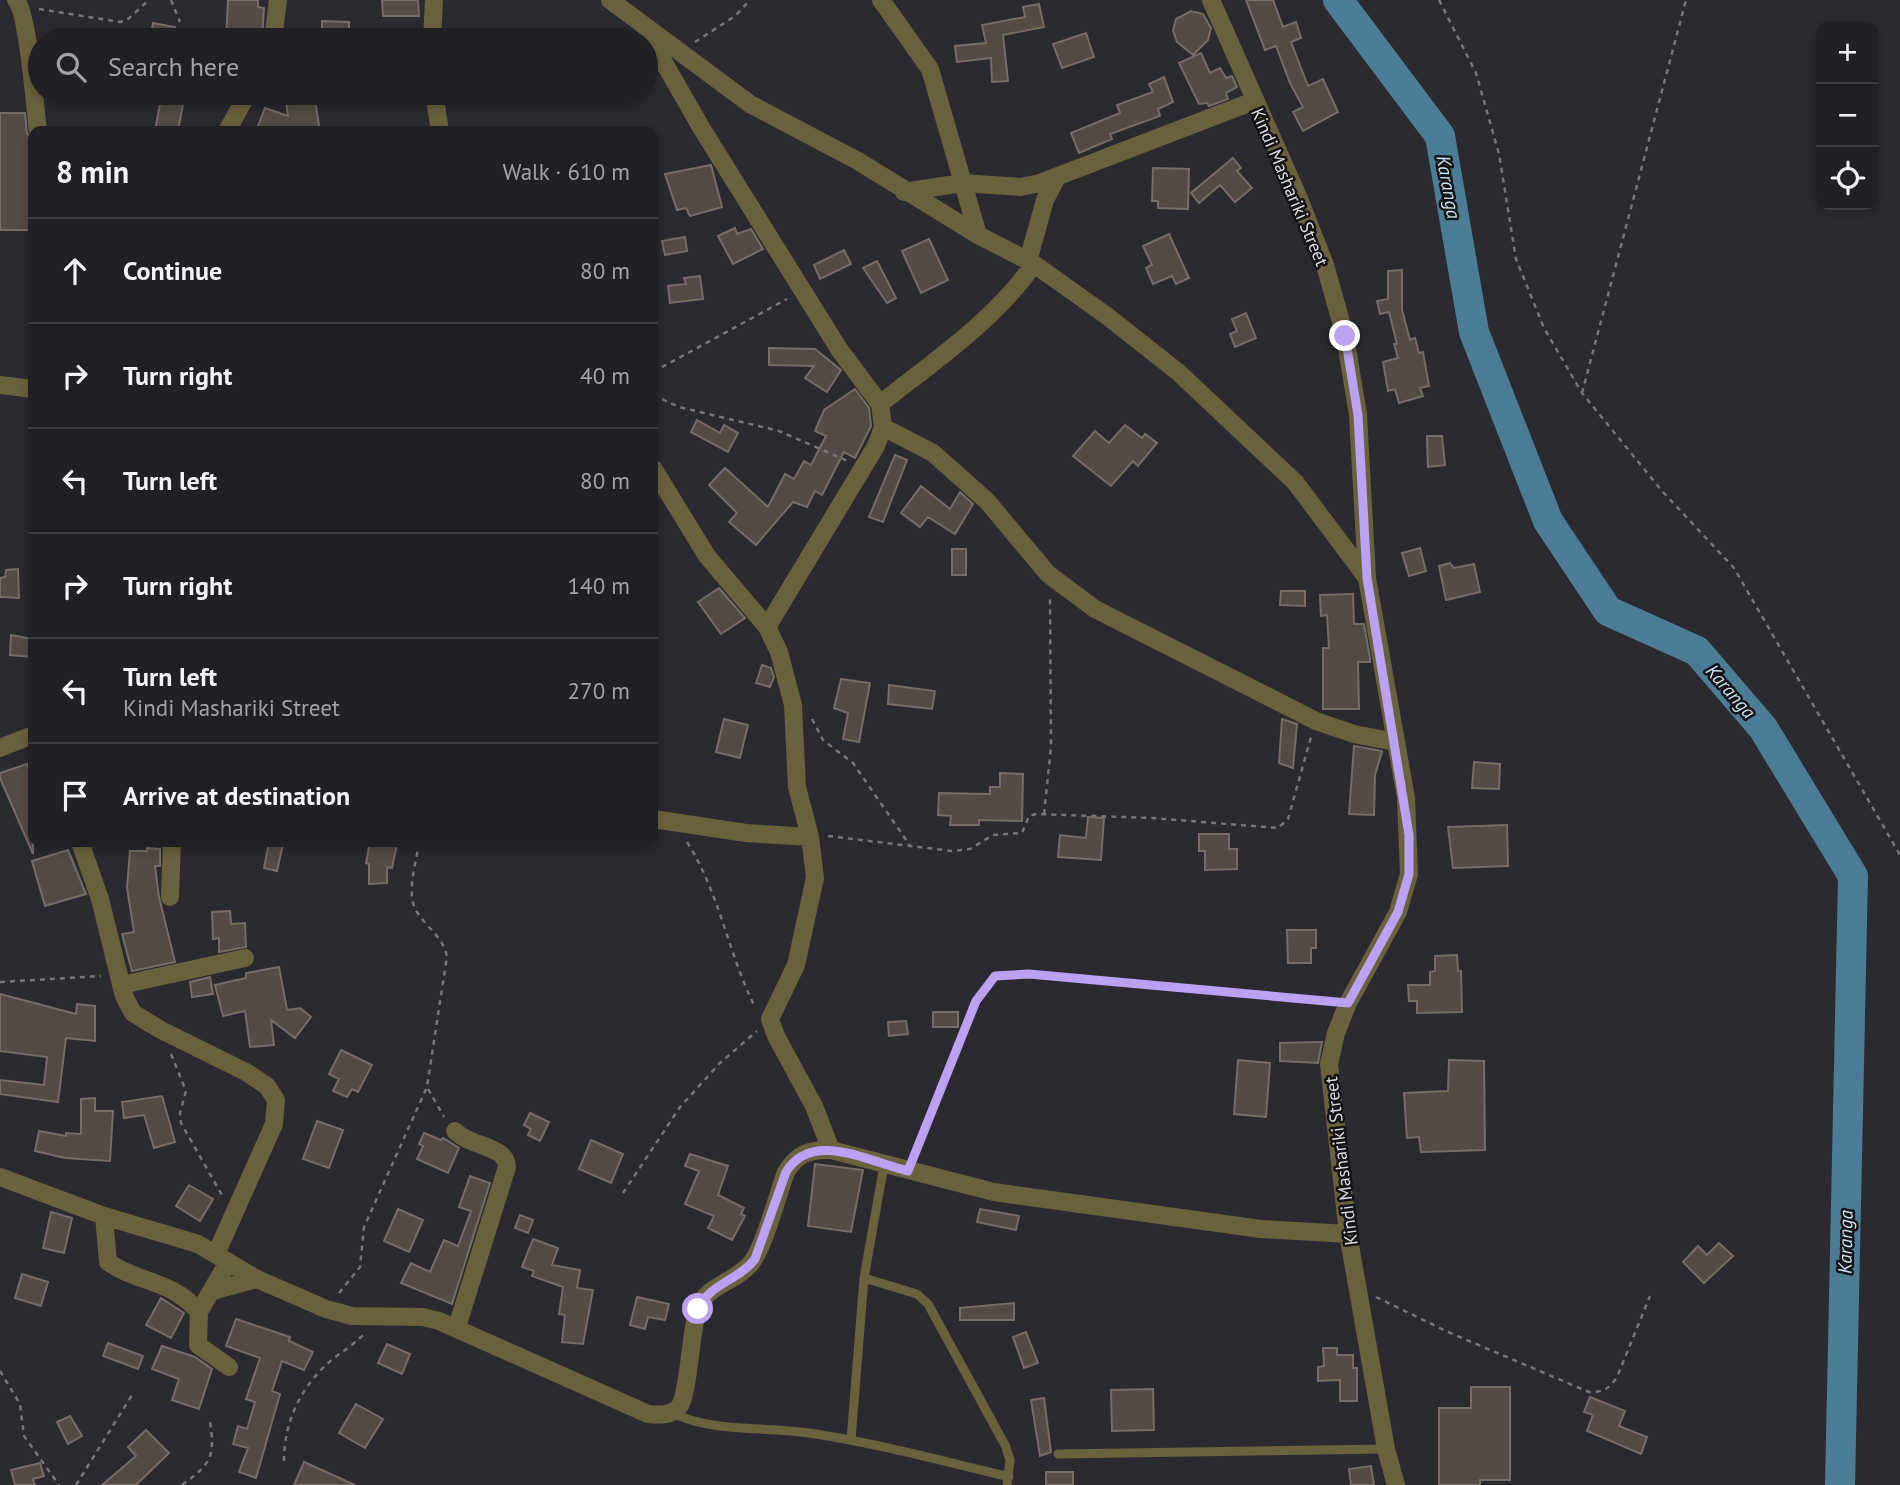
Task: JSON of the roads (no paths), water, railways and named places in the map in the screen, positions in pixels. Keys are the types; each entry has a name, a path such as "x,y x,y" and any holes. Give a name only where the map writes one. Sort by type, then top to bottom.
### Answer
{"street":[{"path":"274,28 278,0"},
{"path":"433,28 434,0"},
{"path":"610,0 646,28"},
{"path":"881,0 930,69 978,235"},
{"name":"Kindi Mashariki Street","path":"1211,0 1310,227 1325,265 1345,336 1358,415 1367,578 1406,798 1409,874 1398,912 1348,1003 1336,1032 1329,1064 1348,1234 1385,1449 1396,1485"},
{"path":"18,3 28,67"},
{"path":"658,37 750,104 858,161 904,192 1031,263 1178,372 1295,482 1367,578"},
{"path":"658,53 702,129 839,349 880,404 883,427 863,470 767,626"},
{"path":"904,192 962,183 1021,187 1056,177 1254,102"},
{"path":"34,105 37,126"},
{"path":"230,126 241,105"},
{"path":"436,105 439,126"},
{"path":"880,404 953,347 1003,303 1031,263 1045,200 1056,177"},
{"path":"0,385 28,388"},
{"path":"883,427 942,461 986,501 1048,574 1095,609 1316,721 1354,734 1395,742"},
{"path":"658,476 707,555 767,626 779,652 793,705 797,787 809,834 815,878 796,965 767,1022 814,1106 831,1150"},
{"path":"0,748 28,740"},
{"path":"658,820 676,825 809,834"},
{"path":"82,847 100,899 120,980 133,1013 161,1030 246,1072 267,1086 276,1100 274,1124 231,1220 212,1292 199,1312 198,1345 229,1367"},
{"path":"170,897 172,847"},
{"path":"120,980 245,958"},
{"path":"455,1131 471,1144 498,1150 507,1161 506,1179 457,1327"},
{"path":"0,1177 104,1216 174,1235 222,1258 257,1279 326,1309 352,1316 423,1317 457,1327 649,1414 672,1413 683,1402 692,1330 703,1298 713,1287 749,1266 755,1259 793,1160 815,1149 831,1150 994,1192 1261,1228 1348,1234"},
{"path":"104,1216 108,1262 156,1281 192,1304 199,1312"},
{"path":"212,1292 257,1279"}],"lane":[{"path":"851,1440 863,1278 884,1165"},
{"path":"672,1413 705,1426 805,1433 851,1440 1008,1481 1010,1460 1005,1445 928,1304 917,1294 863,1278"},
{"path":"1058,1454 1385,1449"}],"waterway":[{"name":"Karanga","path":"1338,0 1440,136 1474,332 1548,521 1608,611 1697,651 1763,728 1853,876 1840,1485"}]}
